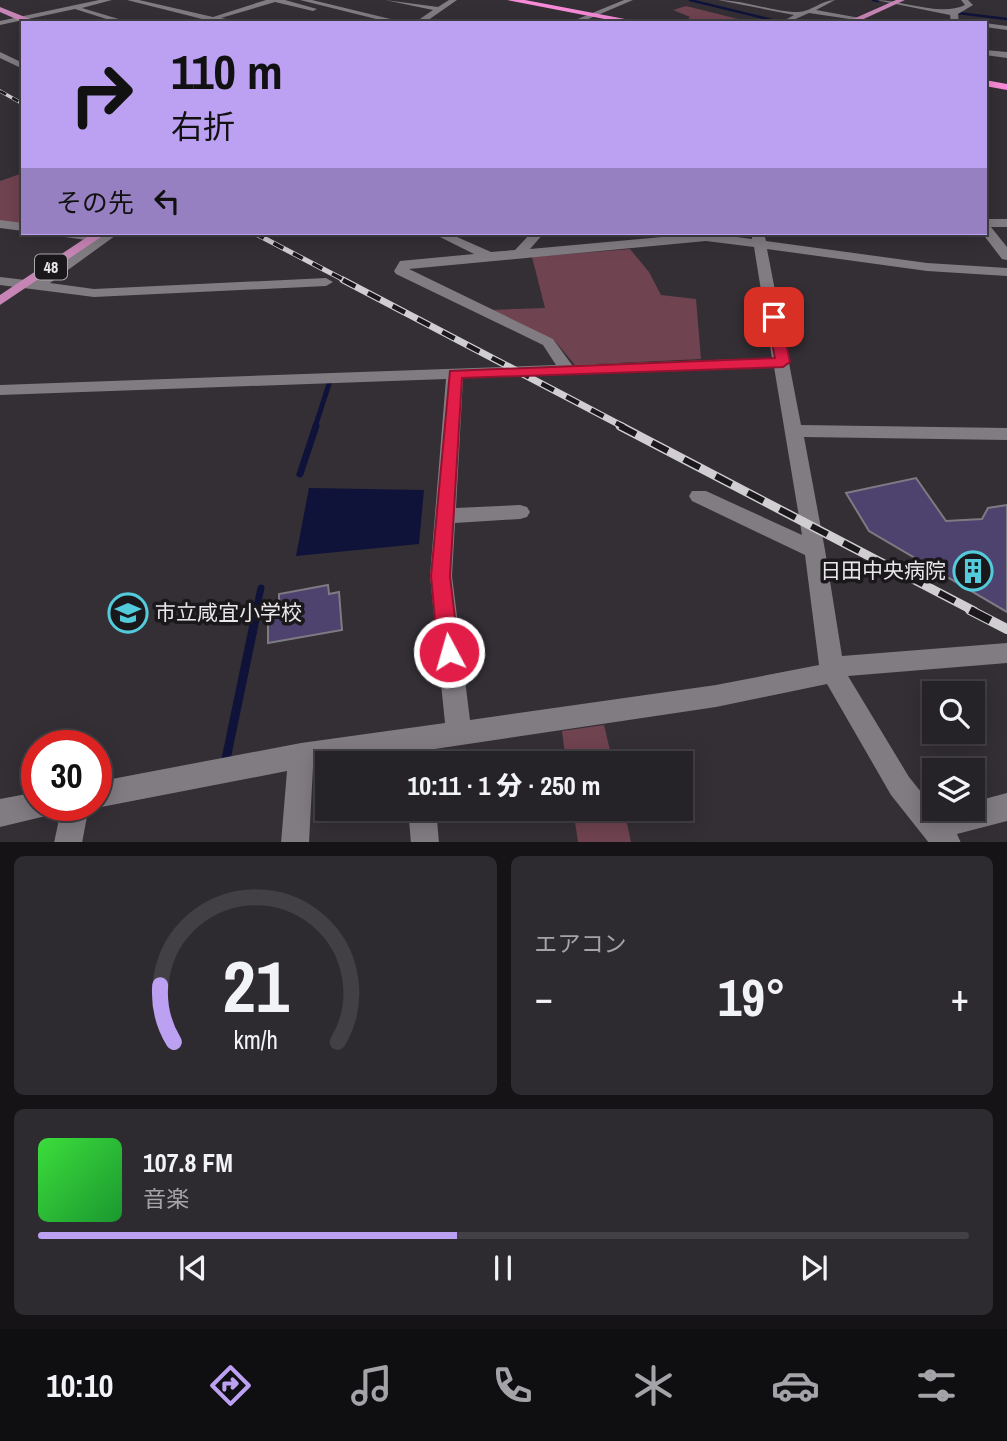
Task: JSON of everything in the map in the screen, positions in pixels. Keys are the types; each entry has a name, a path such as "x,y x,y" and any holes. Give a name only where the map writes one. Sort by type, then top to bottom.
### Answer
{"highway":[{"path":"511,0 631,21"},
{"path":"987,83 1007,87"}],"main road":[{"path":"854,21 910,0"},
{"path":"0,9 28,21"},
{"name":"48","path":"0,301 31,285 98,235"}],"street":[{"path":"23,19 99,0"},
{"path":"0,23 109,0"},
{"path":"130,0 227,21"},
{"path":"204,21 274,0 357,21"},
{"path":"303,0 394,21"},
{"path":"388,0 438,9"},
{"path":"421,21 454,0"},
{"path":"577,21 630,0"},
{"path":"721,0 808,11 854,21"},
{"path":"804,0 808,11"},
{"path":"787,21 832,0"},
{"path":"879,0 899,2 956,20 969,5 964,0"},
{"path":"75,8 121,21"},
{"path":"987,25 1007,28"},
{"path":"987,52 1007,55"},
{"path":"0,55 21,65"},
{"path":"987,225 1007,223"},
{"path":"0,224 21,227"},
{"path":"987,228 1007,256"},
{"path":"31,285 110,235"},
{"path":"442,235 489,256"},
{"path":"521,251 536,235"},
{"path":"567,369 548,342 401,271 405,264 521,251 610,247 682,237 759,238 927,267 1007,272"},
{"path":"759,238 795,431 832,671 900,786 941,834 1007,807"},
{"path":"0,281 94,293 326,282"},
{"path":"0,390 783,362"},
{"path":"455,374 441,576 459,733"},
{"path":"795,431 1007,434"},
{"path":"699,496 815,550"},
{"path":"445,516 520,512"},
{"path":"416,751 459,733 716,696 832,671 844,666 1007,653"},
{"path":"112,792 315,755"},
{"path":"295,842 301,756"},
{"path":"0,813 21,809"},
{"path":"68,842 73,821"},
{"path":"423,821 425,842"}],"shaded area":[{"path":"686,6 746,21 687,21 690,17 673,10"},
{"path":"21,174 21,224 0,221 0,181"},
{"path":"630,249 649,272 661,295 696,299 701,359 575,365 554,340 487,310 545,308 532,257"},
{"path":"309,488 424,490 419,544 296,556"},
{"path":"604,725 610,751 564,751 562,731"},
{"path":"575,821 627,821 631,842 578,842"}],"building":[{"name":"日田中央病院","path":"916,478 946,521 982,519 988,508 1007,505 1007,612 869,531 846,493"},
{"path":"328,585 329,594 339,592 342,630 268,643 268,613 279,611 279,594"}],"waterway":[{"path":"690,0 776,21"},
{"path":"873,0 878,1"},
{"path":"958,13 1007,19"},
{"path":"315,427 330,381"},
{"path":"300,474 316,426"},
{"path":"256,611 261,588"},
{"path":"225,764 257,610"}],"railway":[{"path":"0,91 21,103"},
{"path":"258,235 346,281"},
{"path":"343,280 624,427"},
{"path":"620,426 974,611"},
{"path":"970,610 1007,629"}],"place":[{"name":"日田中央病院","path":"973,571"},
{"name":"市立咸宜小学校","path":"128,613"}],"route":[{"path":"449,652 441,576 455,374 783,362 774,317"}]}
